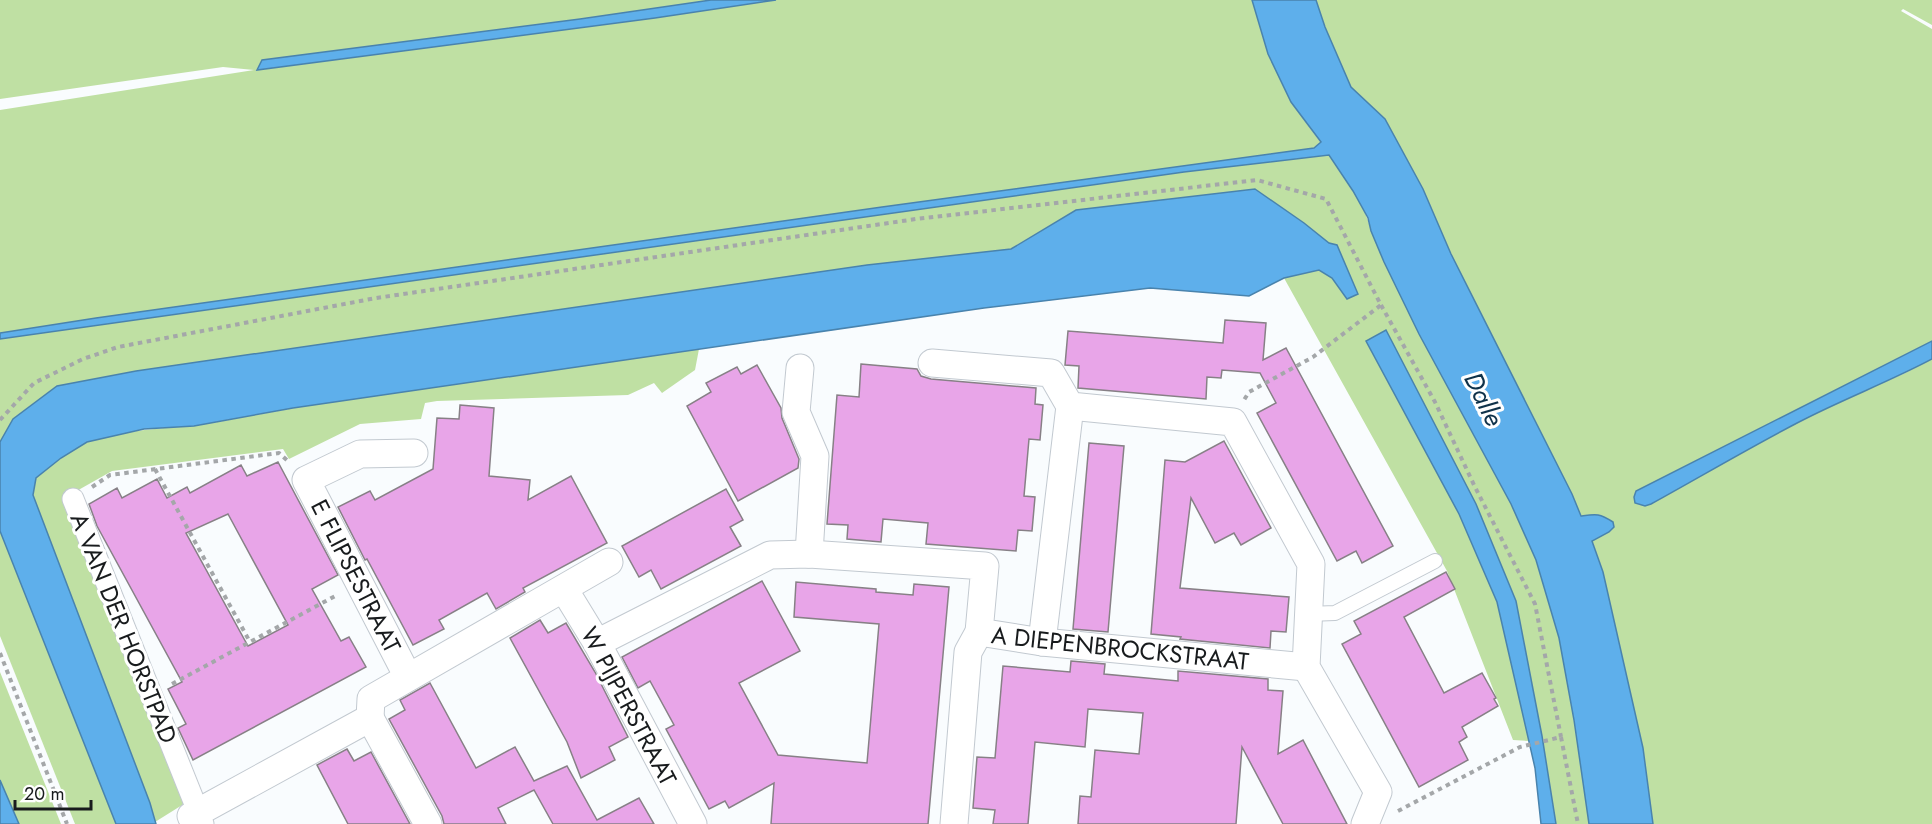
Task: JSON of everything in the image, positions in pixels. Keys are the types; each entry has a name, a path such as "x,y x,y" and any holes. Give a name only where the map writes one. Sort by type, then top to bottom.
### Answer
{"street":[{"path":"932,363 1051,373 1070,406 1042,642"},
{"path":"800,368 795,412 815,456 809,554"},
{"path":"1070,406 1233,422 1311,564 1306,667 1378,792 1365,824"},
{"name":"E FLIPSESTRAAT","path":"408,677 306,480 360,454 414,453"},
{"name":"A VAN DER HORSTPAD","path":"73,499 197,817"},
{"name":"A DIEPENBROCKSTRAAT","path":"597,643 770,555 809,554 985,566 979,632 1042,642 1306,667"},
{"path":"428,824 370,718 371,699 609,562"},
{"name":"W PIJPERSTRAAT","path":"564,589 597,643 693,824"},
{"path":"954,824 968,652 979,632"},
{"path":"197,817 370,718"}],"lane":[{"path":"1308,614 1335,613 1435,561"}],"path":[{"path":"0,420 34,383 83,359 118,346 376,298 916,219 1257,180 1326,199 1435,402 1474,485 1535,604 1578,824"},
{"path":"1233,422 1249,392 1313,357 1381,304"},
{"path":"73,499 110,475 279,453 306,480"},
{"path":"155,469 250,642"},
{"path":"150,696 358,584"},
{"path":"0,653 67,824"},
{"path":"1394,813 1526,745 1561,737"}],"green space":[{"path":"0,0 711,0 262,60 258,70 776,0 1252,0 1268,54 1291,102 1321,143 1314,148 1303,150 882,207 0,333 0,110 254,70 223,67 0,99"},
{"path":"1316,0 1932,0 1932,25 1903,9 1901,11 1932,29 1932,341 1636,491 1634,497 1932,359 1932,824 1653,824 1643,748 1603,572 1592,540 1609,532 1581,516 1451,254 1423,189 1385,119 1351,87"},
{"path":"1329,155 1359,201 1419,334 1511,504 1536,560 1559,638 1589,824 1556,824 1516,601 1476,504 1386,331 1366,341 1459,514 1497,602 1529,741 1513,740 1447,571 1284,278 1319,270 1332,278 1347,299 1357,294 1337,245 1329,243 1255,189 1076,210 1011,249 136,371 57,386 13,419 0,442 0,339 1184,172"},
{"path":"699,349 695,370 662,393 654,383 628,395 425,403 421,419 360,424 289,459 283,449 112,471 66,497 187,802 155,822 150,803 33,495 36,478 67,453 88,442 105,437 206,424 401,391"},
{"path":"0,531 116,824 75,824 0,636"},
{"path":"0,672 61,824 19,824 0,780"}],"water":[{"path":"711,0 776,0 257,70 262,60"},
{"name":"Dalle","path":"1252,0 1316,0 1351,87 1385,119 1423,189 1451,254 1581,516 1597,515 1613,522 1614,527 1609,532 1592,541 1603,572 1643,748 1653,824 1589,824 1559,638 1536,560 1511,504 1419,334 1384,262 1368,218 1329,155 1184,172 0,339 0,333 96,318 1314,148 1321,142 1291,102 1268,54"},
{"path":"1255,189 1329,243 1337,245 1358,294 1347,299 1332,278 1319,270 1284,278 1249,296 1150,288 984,308 293,408 194,426 144,429 87,442 61,458 36,478 33,495 156,824 116,824 0,531 0,442 13,419 57,386 136,371 867,265 1011,249 1076,210"},
{"path":"1386,330 1476,504 1516,601 1556,824 1541,824 1535,768 1497,602 1459,514 1366,341"},
{"path":"1932,341 1932,359 1799,422 1651,504 1645,506 1635,503 1636,491"},
{"path":"0,780 19,824 0,824"}],"building":[{"path":"1225,320 1266,323 1263,360 1286,348 1393,546 1362,563 1356,551 1337,561 1257,413 1276,403 1260,373 1222,370 1221,378 1207,377 1206,399 1078,388 1079,366 1065,365 1068,331 1223,343"},
{"path":"861,364 917,369 921,376 931,379 1036,388 1035,404 1043,405 1040,440 1029,439 1024,496 1035,497 1032,531 1018,530 1016,551 926,544 928,523 883,519 881,542 847,539 848,525 827,524 837,395 859,397"},
{"path":"757,365 781,408 782,418 799,459 798,468 738,501 687,406 711,392 706,383 737,367 741,374"},
{"path":"460,405 494,408 489,476 530,480 528,500 571,476 607,543 523,588 525,592 496,609 487,593 439,620 444,629 413,645 338,507 370,491 375,500 433,469 437,418 459,419"},
{"path":"1224,441 1271,528 1241,545 1234,533 1215,543 1191,498 1180,588 1289,597 1286,632 1271,631 1270,648 1151,634 1165,460 1185,462"},
{"path":"1089,443 1124,446 1108,632 1073,629"},
{"path":"278,462 338,575 312,589 341,641 349,637 366,667 193,760 178,728 186,724 168,689 182,682 97,526 89,504 117,488 122,498 157,479 167,498 187,487 190,493 241,465 247,476","holes":["228,514 288,625 248,646 186,533"]},
{"path":"726,489 743,520 730,527 741,546 661,589 651,570 639,577 622,546"},
{"path":"1446,572 1455,589 1404,617 1444,693 1482,673 1498,706 1462,727 1467,737 1459,742 1468,760 1419,787 1342,644 1361,634 1354,621"},
{"path":"762,581 800,651 739,683 778,755 867,763 879,624 794,617 796,582 876,589 876,592 913,595 914,584 949,587 928,824 771,824 774,783 729,808 725,801 709,809 666,729 674,725 650,681 638,688 622,657"},
{"path":"540,620 548,633 566,623 595,672 628,737 609,747 615,760 581,778 567,742 510,638"},
{"path":"1071,661 1105,664 1104,674 1178,681 1178,671 1268,679 1268,690 1283,691 1278,754 1303,740 1347,824 1283,824 1242,747 1236,824 1078,824 1080,796 1091,797 1095,750 1139,754 1143,713 1088,709 1085,747 1035,742 1028,824 993,824 995,810 973,808 977,757 995,758 1003,666 1070,672"},
{"path":"430,683 476,768 515,747 534,781 567,766 597,820 639,798 654,824 553,824 534,790 498,808 506,824 444,824 442,816 389,719 405,710 400,700"},
{"path":"347,749 354,761 371,752 410,824 348,824 317,765"}]}
